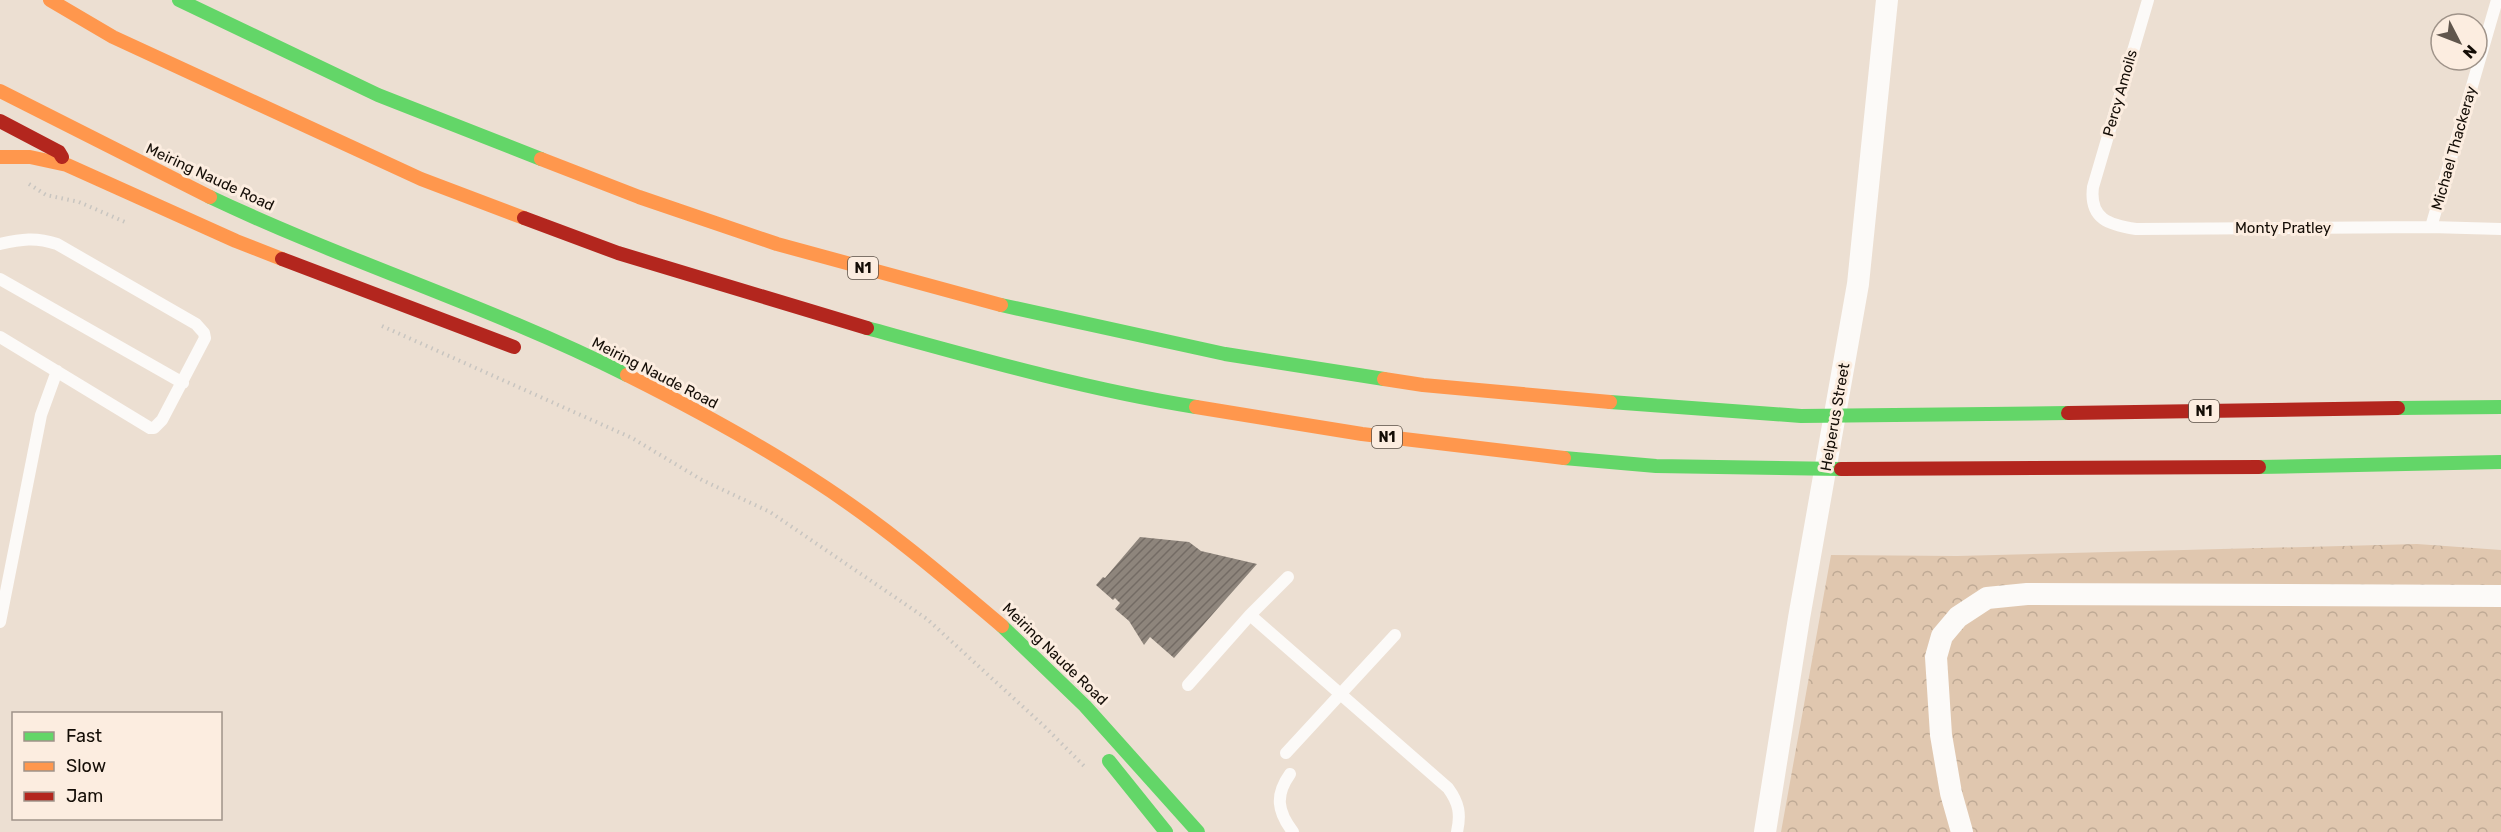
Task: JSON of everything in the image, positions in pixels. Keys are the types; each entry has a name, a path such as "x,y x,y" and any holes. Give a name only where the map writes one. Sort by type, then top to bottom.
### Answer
{"main road":[{"name":"N1","path":"50,0 113,37 421,179 618,253 822,315 989,362 1134,397 1362,434 1542,456 1656,466 1791,469 2184,468 2501,462"},
{"name":"N1","path":"179,0 388,99 639,197 734,230 950,292 1060,320 1225,354 1423,385 1695,411 1801,416 2501,407"},
{"name":"Meiring Naude Road","path":"0,91 245,213 553,340 629,376 718,423 816,482 902,543 982,607 1057,676 1131,753 1198,832"},
{"path":"0,121 59,152 67,165"},
{"path":"0,156 30,157 67,165 236,241 525,351"},
{"path":"2469,408 2501,395"},
{"path":"2438,463 2484,478"},
{"path":"1098,748 1166,832"}],"street":[{"name":"Helperus Street","path":"1765,832 1799,618 1858,284 1887,0"},
{"path":"1962,832 1951,793 1941,735 1936,657 1942,636 1947,629 1958,617 1987,598 2051,594 2501,596"}],"lane":[{"name":"Percy Amoils","path":"2093,187 2148,0"},
{"name":"Michael Thackeray","path":"2431,227 2497,0"},
{"name":"Monty Pratley","path":"2093,187 2094,206 2106,221 2112,225 2136,229 2431,227 2501,229"},
{"path":"0,244 22,239 41,239 57,244 196,324 204,333 205,338 162,420 154,428 150,428 0,337"},
{"path":"0,279 183,383"},
{"path":"0,622 41,415 57,371"},
{"path":"1188,685 1250,615 1288,577"},
{"path":"1250,615 1448,788 1460,812 1457,832"},
{"path":"1286,753 1395,635"},
{"path":"1290,774 1280,792 1279,800 1293,832"}],"path":[{"path":"21,179 46,195 79,202 126,222"},
{"path":"377,324 633,438 702,480 770,512 927,619 1044,726 1090,772"}],"green space":[{"path":"2417,544 2501,550 2501,832 1781,832 1831,555 1957,556"}],"building":[{"path":"1140,537 1189,542 1201,551 1257,564 1174,658 1150,637 1144,645 1129,621 1115,609 1120,603 1096,585 1103,577 1105,578"}],"traffic: fast":[{"path":"179,0 378,95 541,159"},
{"path":"210,197 314,243 576,350 627,375"},
{"path":"1001,305 1225,354 1384,379"},
{"path":"867,328 1071,382 1196,407"},
{"path":"1610,402 1801,416 2068,413"},
{"path":"2398,408 2501,407"},
{"path":"1564,458 1656,466 1841,469"},
{"path":"2259,467 2501,462"},
{"path":"1002,626 1085,706 1198,832"},
{"path":"1109,761 1166,832"}],"traffic: slow":[{"path":"50,0 113,37 421,179 524,218"},
{"path":"0,91 210,197"},
{"path":"0,157 30,157 67,165 236,241 282,259"},
{"path":"541,159 639,197 777,244 1001,305"},
{"path":"627,375 745,438 839,497 911,550 1002,626"},
{"path":"1384,379 1423,385 1610,402"},
{"path":"1196,407 1362,434 1564,458"}],"traffic: jam":[{"path":"0,121 59,152 62,157"},
{"path":"524,218 618,253 867,328"},
{"path":"282,259 514,347"},
{"path":"2068,413 2398,408"},
{"path":"1841,469 2259,467"}]}
